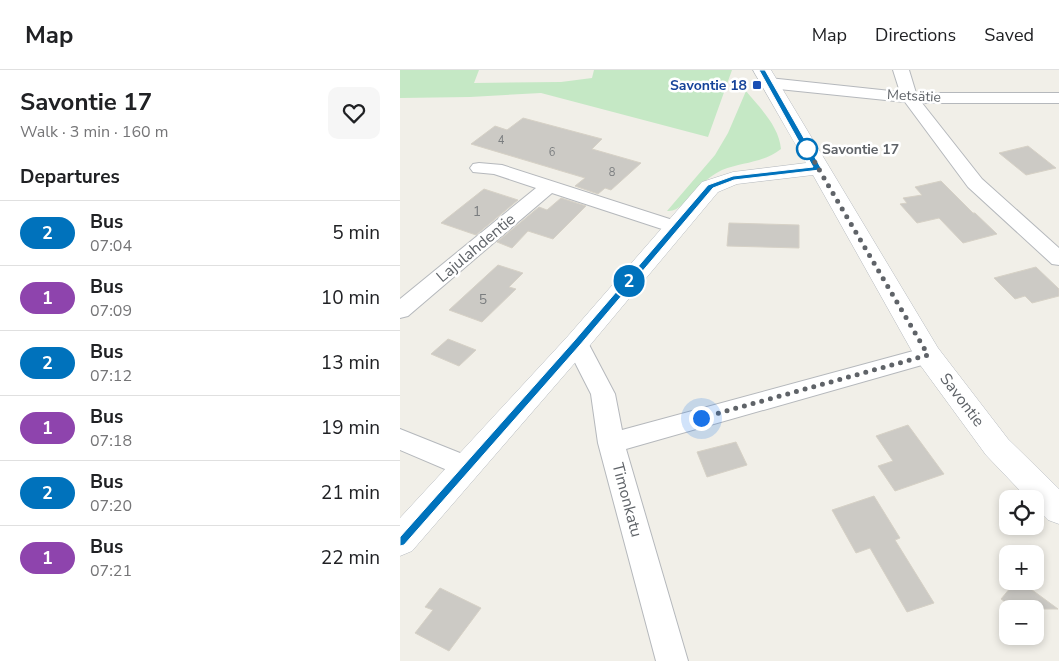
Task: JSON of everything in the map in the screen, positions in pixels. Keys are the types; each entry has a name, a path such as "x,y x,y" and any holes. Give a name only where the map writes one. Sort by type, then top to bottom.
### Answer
{"street":[{"path":"901,70 910,98 975,183 1059,259"},
{"name":"Metsätie","path":"765,76 910,98 1059,98"},
{"name":"Savontie","path":"765,76 928,355 998,446 1059,510"},
{"path":"479,168 496,169 675,227"},
{"path":"400,541 577,343 710,187 733,178 818,168"},
{"name":"Lajulahdentie","path":"401,310 550,186"},
{"name":"Timonkatu","path":"577,343 603,394 611,443 672,661"},
{"path":"611,443 928,355"},
{"path":"400,439 466,468"}],"green space":[{"path":"400,70 479,70 474,83 561,82 592,78 594,70 732,70 708,137 541,93 400,98"},
{"path":"746,91 773,125 781,149 767,157 718,172 704,182 679,208 667,211 715,155 728,133"}],"building":[{"path":"523,118 602,139 592,149 641,163 611,190 605,188 598,194 575,186 585,178 471,144 495,126 507,130"},
{"path":"1028,146 1056,168 1026,175 999,153"},
{"path":"941,181 997,234 963,243 939,218 917,223 900,204 907,203 903,198 922,195 915,187"},
{"path":"484,189 518,200 476,235 441,223"},
{"path":"561,198 586,206 553,239 528,231 512,248 497,242 539,207 547,210"},
{"path":"729,223 799,225 799,248 727,246"},
{"path":"498,265 523,273 509,287 516,289 482,322 449,310"},
{"path":"1036,267 1059,289 1059,296 1032,303 1025,296 1015,299 994,278"},
{"path":"448,339 476,350 459,366 431,354"},
{"path":"908,425 944,474 895,491 878,466 893,461 876,436"},
{"path":"736,442 747,465 707,477 697,452"},
{"path":"874,496 900,538 895,540 934,603 907,612 870,548 856,553 832,510"},
{"path":"440,588 481,608 449,651 415,633 433,610 425,607"},
{"path":"1008,590 1032,590 1058,609 1044,609 1044,600 1001,599"}],"bus line":[{"name":"2","path":"400,541 577,343 710,187 733,178 818,168 762,70"}],"place":[{"name":"Savontie 18","path":"757,85"},
{"name":"Savontie 17","path":"807,149"}],"route":[{"path":"701,418 928,355 807,149"}]}
